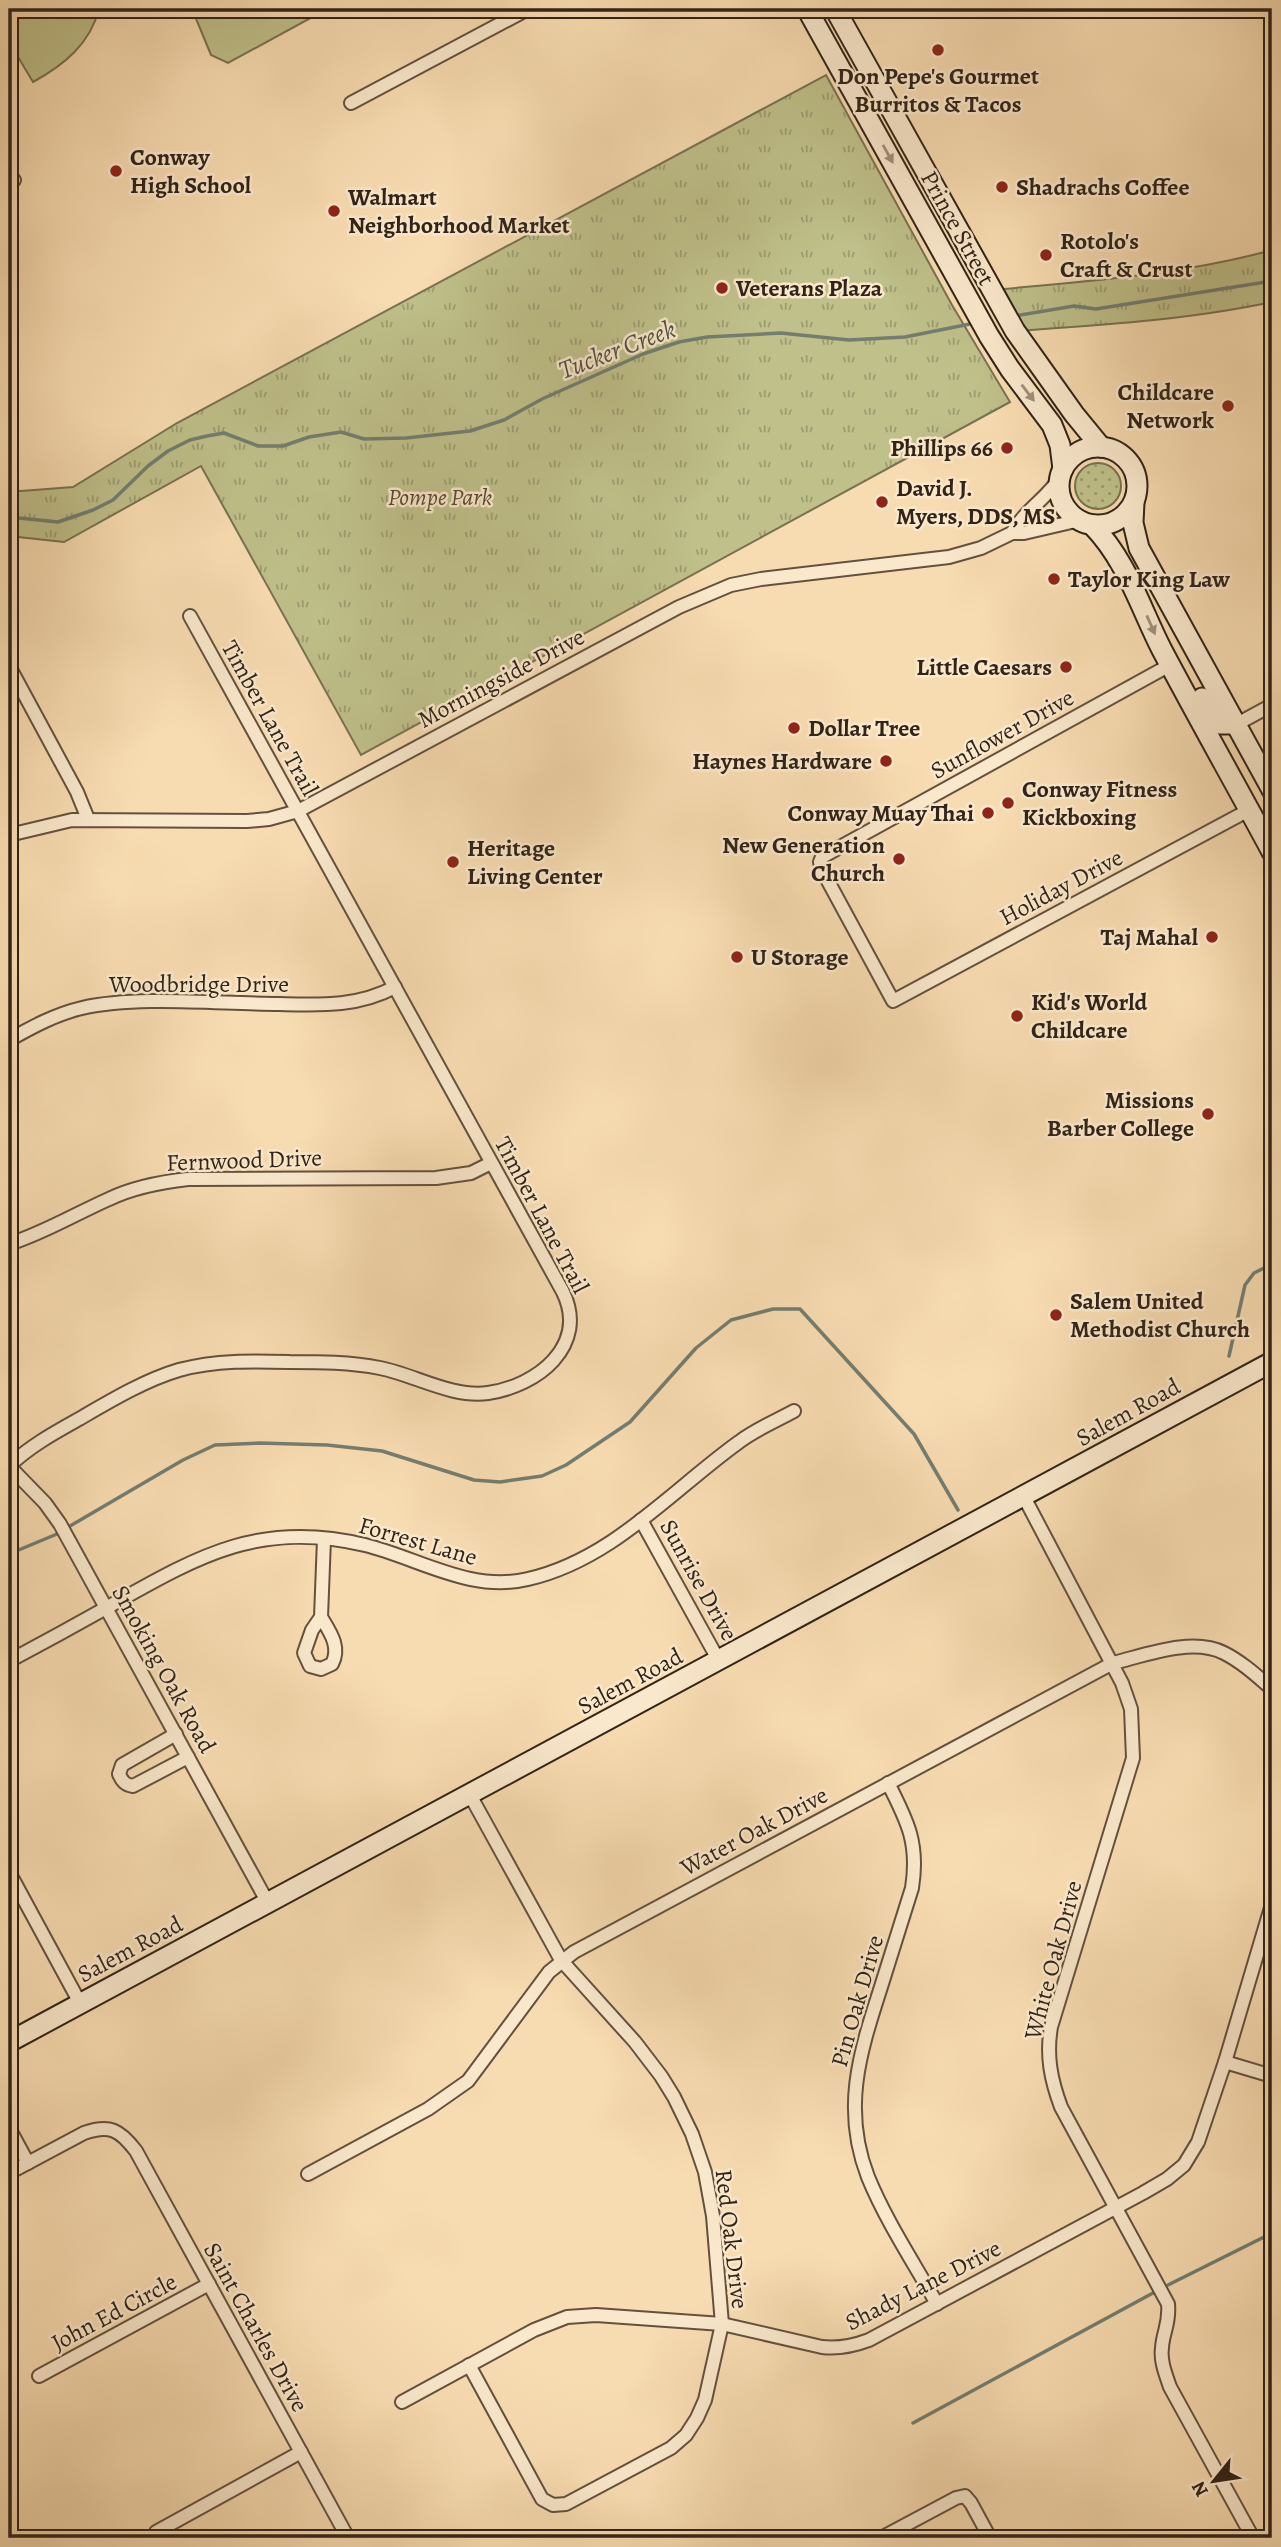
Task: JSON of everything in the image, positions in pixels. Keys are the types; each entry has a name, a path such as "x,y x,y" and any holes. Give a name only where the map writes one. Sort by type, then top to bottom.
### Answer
{"main road":[{"name":"Prince Street","path":"807,9 989,336 1052,425 1060,445 1062,474"},
{"name":"Prince Street","path":"835,9 1015,331 1101,447"},
{"path":"1272,790 1139,548 1133,523 1137,482 1133,469 1119,454 1101,447 1079,452 1062,474 1060,492 1064,505 1113,548 1175,673 1263,822 1272,852"},
{"path":"1086,522 1107,524 1120,518 1134,502"},
{"path":"1175,673 1189,666 1218,705 1227,705"},
{"path":"1175,673 1196,688 1220,724 1237,724"},
{"name":"Salem Road","path":"9,2042 1272,1362"}],"street":[{"path":"351,103 528,9"},
{"name":"Morningside Drive","path":"1012,533 1018,522 1048,495 1062,474"},
{"name":"Morningside Drive","path":"9,835 52,823 88,819 247,821 298,811 679,607 731,586 781,576 949,557 981,548 1012,533 1086,522"},
{"name":"Timber Lane Trail","path":"9,1466 26,1450 125,1394 178,1370 218,1362 359,1364 400,1372 454,1390 481,1394 514,1385 539,1372 564,1348 570,1331 570,1310 563,1292 190,616"},
{"path":"9,666 77,792 88,819"},
{"name":"Sunflower Drive","path":"893,1001 820,863 822,857 1175,673"},
{"path":"1237,724 1272,705"},
{"name":"Holiday Drive","path":"893,1001 1263,822"},
{"name":"Woodbridge Drive","path":"9,1040 50,1019 102,1005 141,1002 351,1002 369,1000 394,988"},
{"name":"Fernwood Drive","path":"9,1244 43,1232 110,1198 163,1181 436,1178 471,1173 491,1163"},
{"name":"Forrest Lane","path":"9,1661 187,1563 223,1548 287,1537 366,1545 466,1578 524,1581 559,1570 642,1520 740,1441 794,1411"},
{"name":"Smoking Oak Road","path":"9,1466 37,1494 60,1524 268,1903"},
{"name":"White Oak Drive","path":"1024,1497 1113,1663 1131,1709 1133,1758 1051,2027 1048,2042 1052,2084 1061,2107 1168,2304 1169,2319 1161,2349 1170,2387 1253,2538"},
{"name":"Sunrise Drive","path":"642,1520 719,1661"},
{"path":"321,1617 324,1539"},
{"name":"Water Oak Drive","path":"308,2174 428,2109 468,2081 549,1972 561,1961 1113,1663 1174,1649 1207,1648 1235,1659 1272,1689"},
{"path":"176,1734 122,1765 119,1774 121,1779 133,1786 188,1757"},
{"name":"Pin Oak Drive","path":"888,1783 909,1828 915,1850 915,1870 912,1888 862,2045 854,2096 856,2125 869,2178 937,2304"},
{"name":"Red Oak Drive","path":"469,2365 542,2499 553,2505 566,2504 671,2448 687,2435 705,2400 722,2325 713,2216 705,2172 687,2124 661,2076 635,2042 561,1961 470,1795"},
{"path":"9,1872 80,2003"},
{"name":"Shady Lane Drive","path":"402,2402 549,2322 567,2317 596,2315 722,2325 835,2348 869,2340 1167,2179 1184,2165 1198,2142 1272,1904"},
{"path":"1225,2062 1272,2076"},
{"path":"9,2128 28,2163 9,2173"},
{"name":"Saint Charles Drive","path":"28,2163 96,2129 107,2128 126,2137 348,2538"},
{"name":"John Ed Circle","path":"39,2376 209,2284"},
{"path":"156,2532 301,2452"},
{"path":"881,2538 956,2498 965,2496 990,2538"}],"green space":[{"path":"9,9 99,9 89,33 74,52 33,82 9,42"},
{"path":"192,9 327,9 228,63 211,55"},
{"name":"Pompe Park","path":"826,75 952,305 1010,402 361,755 201,466 64,542 9,536 9,490 73,487 177,423"},
{"path":"1272,250 1272,302 1209,313 1015,331 993,290 1204,266"},
{"path":"1098,463 1114,470 1121,486 1114,502 1098,509 1082,502 1075,486 1082,470"}],"waterway":[{"name":"Tucker Creek","path":"1014,316 1074,306 1096,309 1272,281"},
{"name":"Tucker Creek","path":"9,517 58,522 93,510 113,500 148,466 168,451 190,440 207,436 224,433 258,446 283,446 309,437 341,432 364,439 406,438 470,431 504,420 542,399 643,354 679,342 707,337 781,333 849,340 905,337 975,323"},
{"path":"1229,1356 1245,1285 1254,1273 1272,1264"},
{"path":"70,1526 183,1460 215,1445 327,1445 382,1451 474,1480 500,1482 542,1476 566,1465 630,1422 696,1348 731,1320 773,1309 800,1309 914,1434 958,1510"},
{"path":"9,1554 57,1534"},
{"path":"1168,2285 1272,2233"},
{"path":"913,2423 1153,2293"}],"place":[{"name":"Don Pepe's Gourmet Burritos & Tacos","path":"938,50"},
{"name":"Conway High School","path":"116,171"},
{"name":"Shadrachs Coffee","path":"1002,187"},
{"name":"Walmart Neighborhood Market","path":"334,211"},
{"name":"Rotolo's Craft & Crust","path":"1046,255"},
{"name":"Veterans Plaza","path":"722,288"},
{"name":"Childcare Network","path":"1228,406"},
{"name":"Phillips 66","path":"1007,448"},
{"name":"David J. Myers, DDS, MS","path":"882,502"},
{"name":"Taylor King Law","path":"1054,579"},
{"name":"Little Caesars","path":"1066,667"},
{"name":"Dollar Tree","path":"794,728"},
{"name":"Haynes Hardware","path":"886,761"},
{"name":"Conway Fitness Kickboxing","path":"1008,803"},
{"name":"Conway Muay Thai","path":"988,813"},
{"name":"New Generation Church","path":"899,859"},
{"name":"Heritage Living Center","path":"453,862"},
{"name":"Taj Mahal","path":"1212,937"},
{"name":"U Storage","path":"737,957"},
{"name":"Kid's World Childcare","path":"1017,1016"},
{"name":"Missions Barber College","path":"1208,1114"},
{"name":"Salem United Methodist Church","path":"1056,1315"}]}
